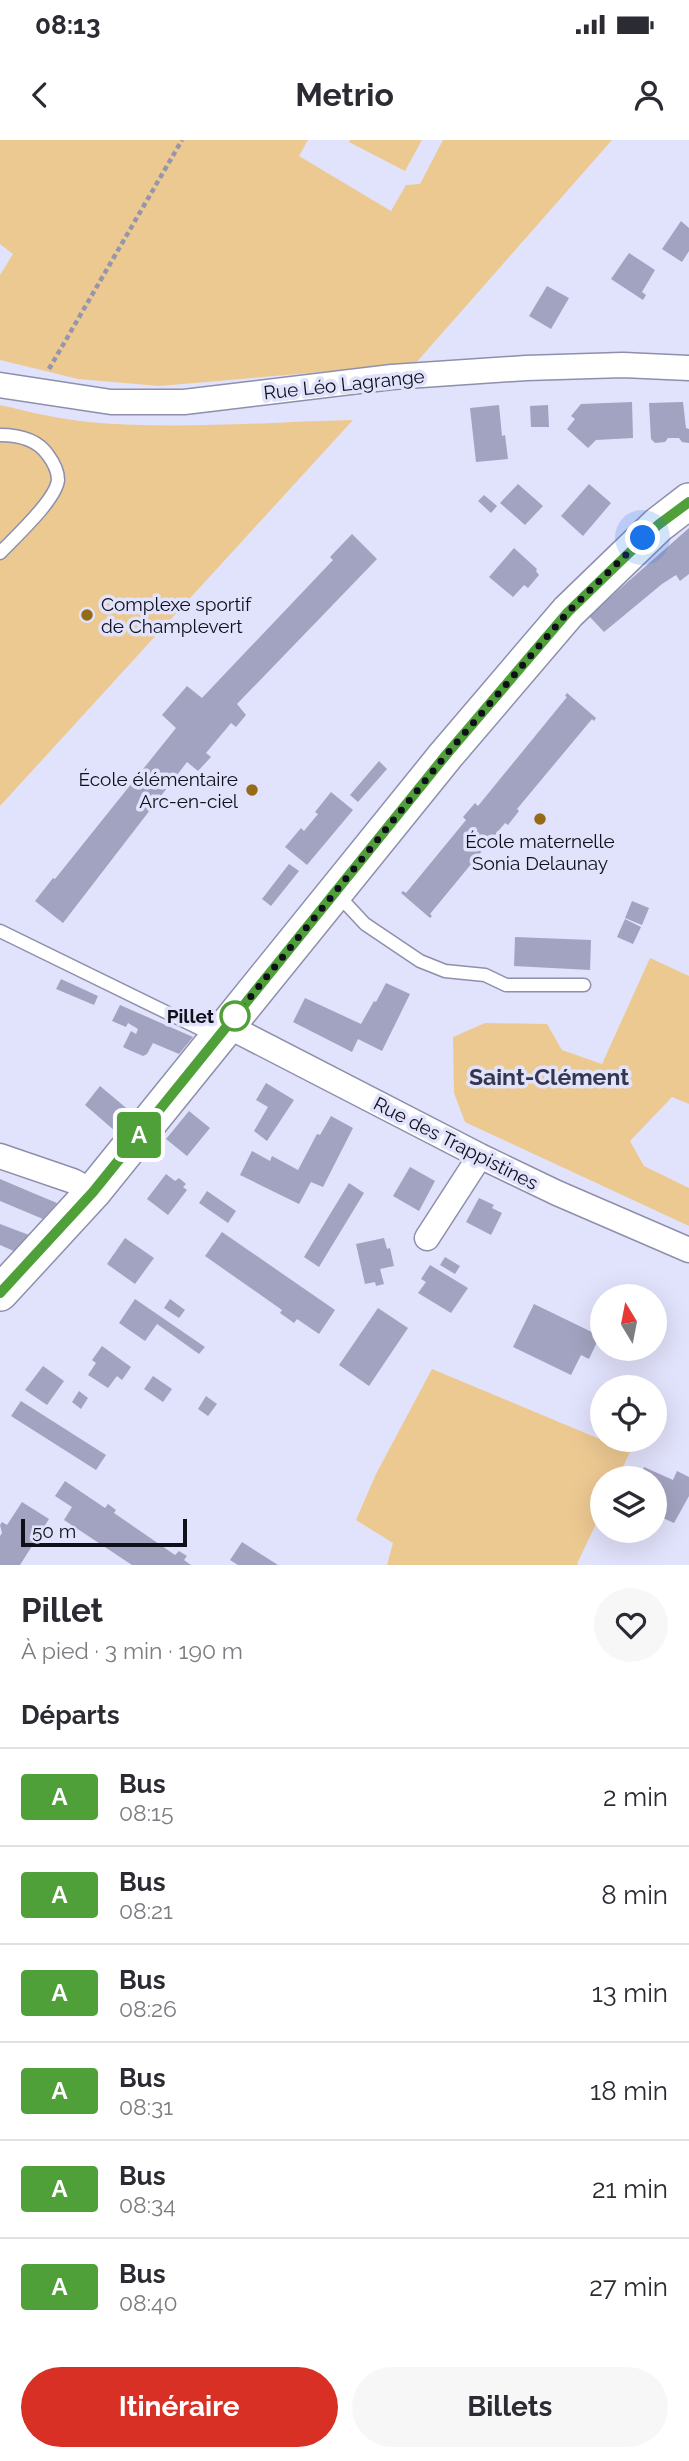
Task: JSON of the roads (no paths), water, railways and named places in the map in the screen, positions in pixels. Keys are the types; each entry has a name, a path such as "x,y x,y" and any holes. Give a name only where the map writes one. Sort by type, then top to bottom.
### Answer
{"street":[{"name":"Rue Léo Lagrange","path":"0,385 111,402 184,402 392,377 622,365 689,368"},
{"path":"0,1293 93,1192 446,755 568,612 658,525 689,501"},
{"name":"Rue des Trappistines","path":"223,1032 557,1193 689,1250"},
{"path":"0,1156 73,1181 93,1192"},
{"path":"427,1238 480,1156"}],"lane":[{"path":"0,435 20,436 42,446 56,466 58,483 45,506 0,554"},
{"path":"335,892 365,924 420,961 445,971 485,975 506,985 584,985"},
{"path":"0,931 223,1032"}],"place":[{"name":"Complexe sportif de Champlevert","path":"87,615"},
{"name":"École élémentaire Arc-en-ciel","path":"252,790"},
{"name":"École maternelle Sonia Delaunay","path":"540,819"},
{"name":"Pillet","path":"235,1016"}],"district":[{"name":"Saint-Clément","path":"549,1076"}]}
